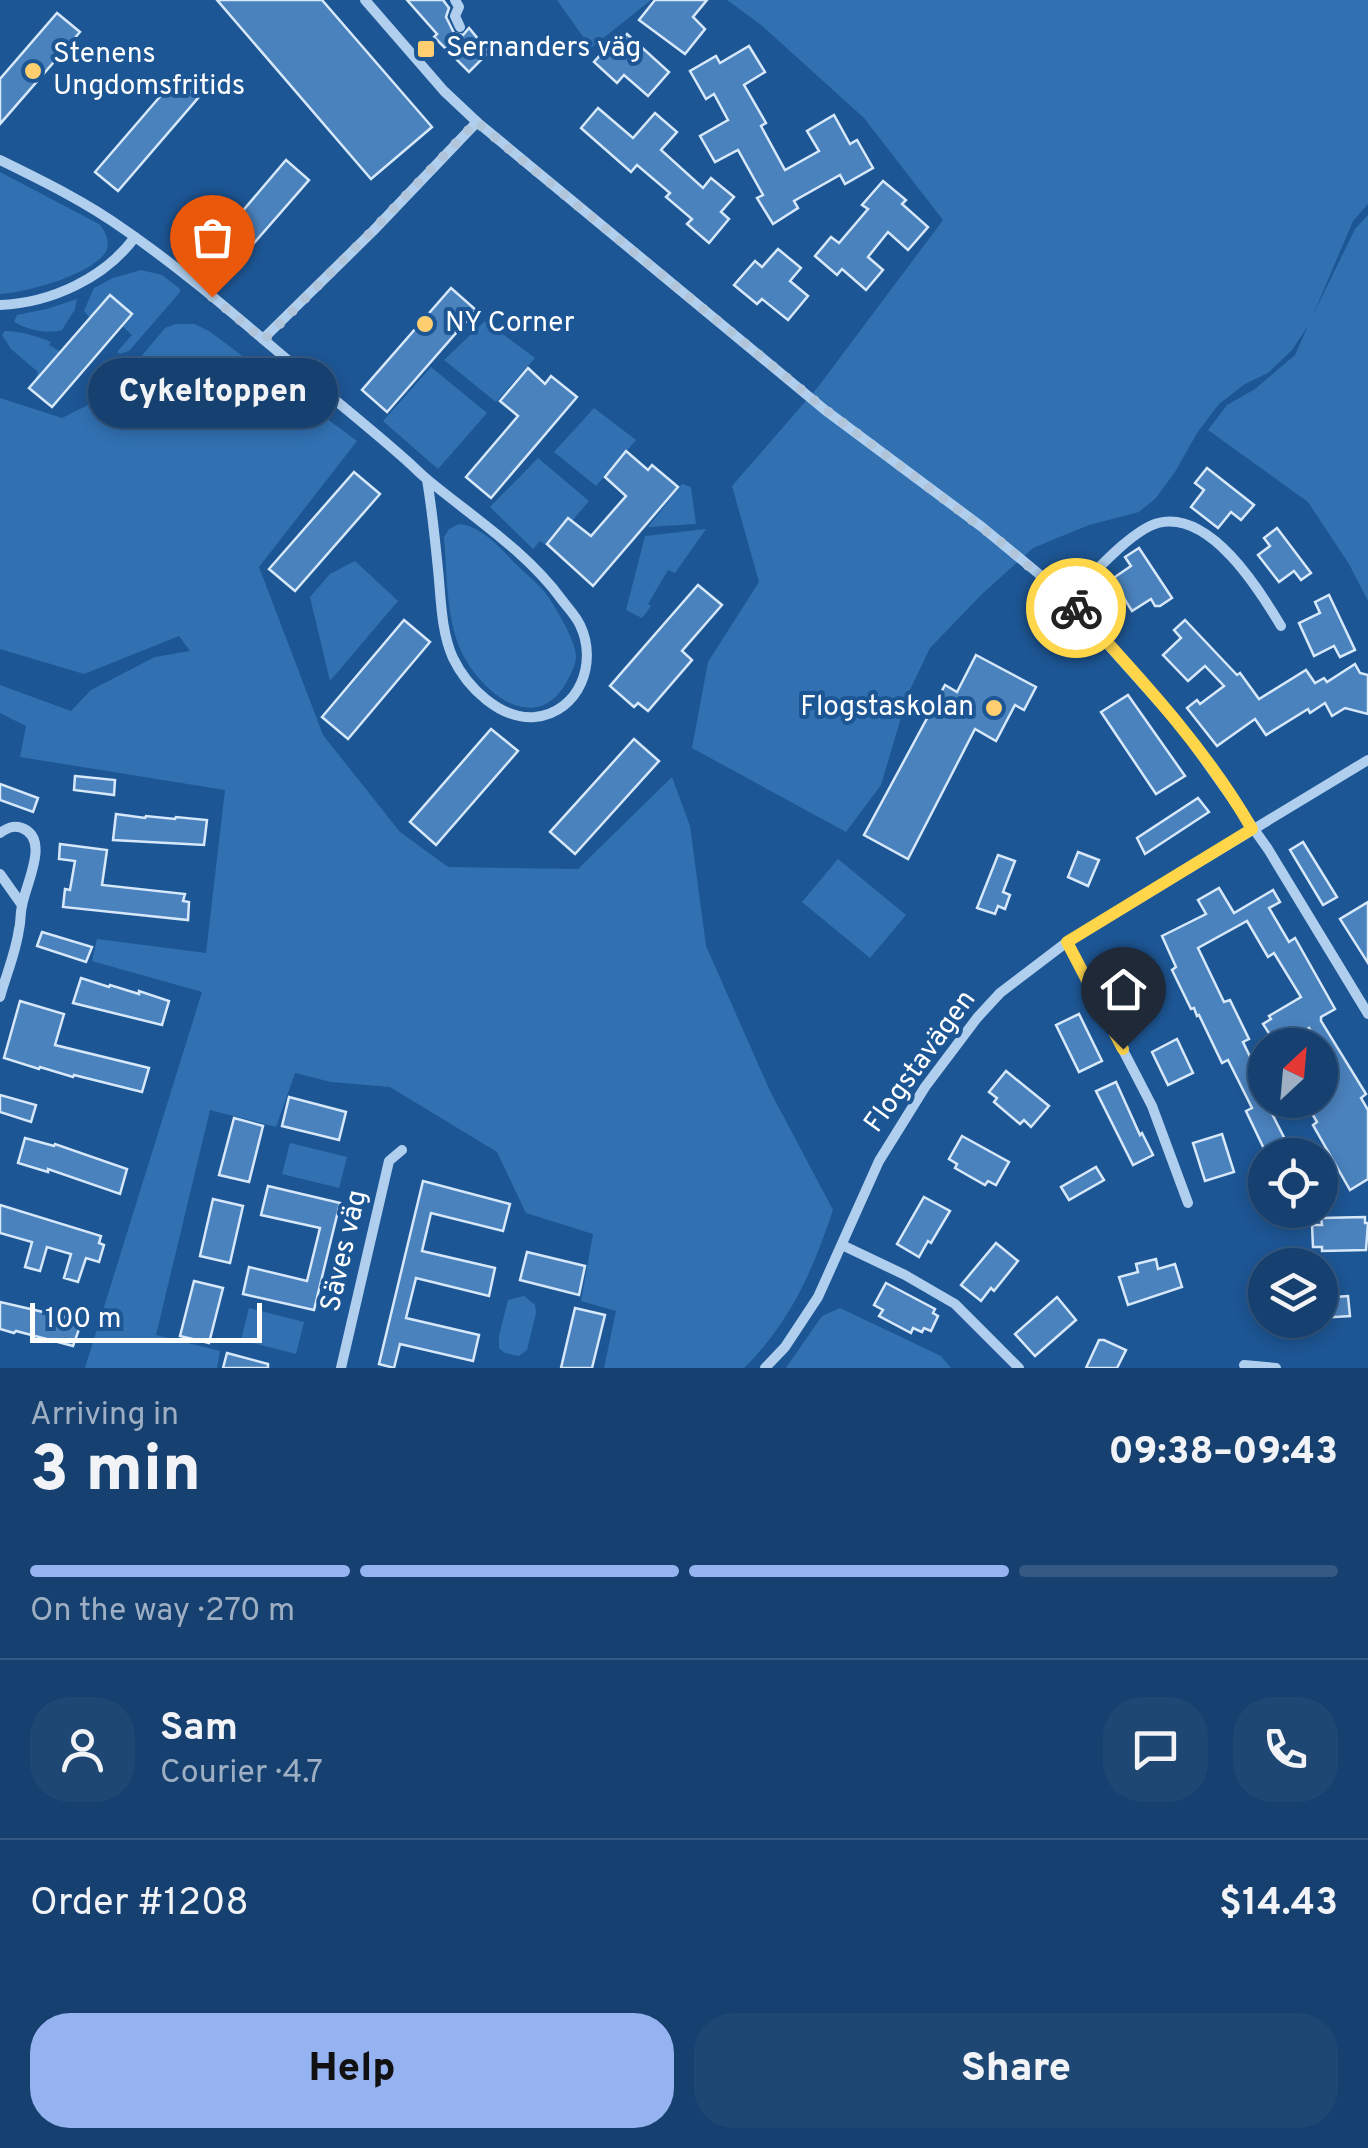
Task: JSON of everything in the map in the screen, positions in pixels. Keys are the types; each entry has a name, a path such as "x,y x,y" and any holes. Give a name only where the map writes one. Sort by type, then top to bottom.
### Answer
{"street":[{"path":"365,0 476,122 826,410 982,527 1076,608 1183,730 1240,808 1368,1014"},
{"path":"456,0 460,27"},
{"path":"264,340 476,122"},
{"path":"0,160 82,202 135,237 264,340 427,480 482,521 550,583 579,623 589,650 578,691 564,704 534,717 512,714 494,705 467,682 452,656 445,628 427,480"},
{"path":"0,305 33,300 71,287 112,264 135,237"},
{"path":"1075,592 1128,541 1155,524 1176,521 1199,530 1234,560 1281,626"},
{"name":"Flogstavägen","path":"765,1368 818,1298 878,1161 925,1087 1000,993 1067,942 1368,760"},
{"path":"0,833 12,826 22,828 35,843 19,932 0,997"},
{"path":"0,874 22,905"},
{"path":"1067,942 1152,1106 1188,1203"},
{"name":"Säves väg","path":"341,1368 389,1161 402,1150"},
{"path":"842,1245 955,1304 1019,1368"},
{"path":"1244,1365 1276,1368"}],"shaded area":[{"path":"557,0 651,0 591,48"},
{"path":"727,0 1368,0 1368,204 1353,221 1313,315 1355,229 1368,215 1368,601 1308,502 1208,430 1227,405 1255,389 1295,355 1308,326 1292,350 1268,373 1245,384 1219,404 1155,499 1139,512 1089,525 1033,548 930,648 908,694 881,785 846,832 692,748 708,662 759,582 732,486 818,387 943,220 864,118 760,24"},
{"path":"0,172 99,224 107,238 105,253 72,275 0,294"},
{"path":"141,270 162,275 180,292 129,351 120,354 117,352 132,335 122,326 132,314 110,295 90,318 84,311 94,288"},
{"path":"77,299 62,330 38,330 14,322 17,315"},
{"path":"485,321 535,358 496,402 444,360"},
{"path":"194,324 209,331 357,441 259,567 323,735 400,832 448,867 578,869 672,777 690,826 706,946 770,1091 833,1210 798,1295 774,1333 744,1368 604,1368 616,1311 581,1301 593,1234 526,1213 497,1152 390,1087 331,1082 295,1073 276,1127 210,1110 156,1335 220,1351 217,1368 85,1368 202,992 92,961 97,939 206,953 225,790 20,757 26,726 0,713 0,685 71,711 91,690 155,657 190,651 179,636 84,674 0,649 0,398 62,418 110,394 165,328"},
{"path":"5,331 46,340 61,352 34,383 38,372 11,349 2,335"},
{"path":"431,367 487,413 438,469 383,421"},
{"path":"594,408 636,440 596,486 554,452"},
{"path":"538,458 589,501 572,521 568,518 546,545 540,541 533,549 490,507"},
{"path":"682,484 691,487 696,524 648,527"},
{"path":"459,524 485,535 537,584 568,632 576,657 565,685 552,700 537,707 507,702 480,680 461,651 450,610 444,537"},
{"path":"706,529 675,573 668,570 642,618 626,610 645,536"},
{"path":"355,561 398,601 330,681 310,597 330,574"},
{"path":"838,859 906,915 870,958 802,902"},
{"path":"290,1143 347,1157 339,1188 282,1174"},
{"path":"524,1296 535,1305 536,1313 527,1350 519,1356 499,1348 499,1336 508,1300"},
{"path":"249,1308 304,1322 296,1354 241,1340"},
{"path":"840,1308 941,1356 951,1368 786,1368 822,1316"}],"building":[{"path":"217,0 322,0 432,127 371,179"},
{"path":"407,0 443,0 449,8 446,17 454,33 463,35 469,28 489,52 469,72 434,37 437,34"},
{"path":"655,0 707,0 693,17 705,29 685,54 639,20"},
{"path":"57,13 80,32 0,124 0,79"},
{"path":"627,34 669,72 648,96 624,75 617,83 594,62 614,40 619,44"},
{"path":"749,46 765,72 744,85 766,123 761,126 785,170 819,151 807,131 834,115 850,144 857,140 873,168 845,184 840,175 794,201 798,208 773,224 757,198 763,195 738,150 715,162 700,136 728,120 714,94 706,99 690,71 716,56 720,63"},
{"path":"176,78 198,98 118,191 95,172"},
{"path":"598,108 633,138 655,113 677,132 661,150 703,188 711,178 734,197 721,212 729,219 709,243 687,224 692,219 666,197 670,193 637,165 631,172 581,128"},
{"path":"286,160 309,180 228,273 206,254"},
{"path":"883,181 906,200 902,204 928,227 908,250 888,232 868,257 883,270 866,290 842,269 837,275 815,256 831,237 839,243 868,209 862,205"},
{"path":"778,249 801,268 790,281 808,296 788,320 762,299 757,304 734,285 755,261 762,267"},
{"path":"451,288 476,310 387,412 362,390"},
{"path":"110,295 132,314 52,407 29,388"},
{"path":"528,368 545,384 551,376 577,397 491,498 466,477 518,416 500,401"},
{"path":"626,451 648,470 652,465 678,487 593,586 547,544 568,518 591,536 626,496 605,477"},
{"path":"1207,468 1254,505 1241,520 1231,512 1218,528 1191,507 1204,490 1195,483"},
{"path":"354,472 380,494 295,591 269,569"},
{"path":"1277,528 1311,573 1301,580 1294,571 1279,582 1258,555 1270,546 1264,538"},
{"path":"1139,548 1172,598 1160,606 1155,606 1151,599 1132,611 1112,579 1131,566 1125,557"},
{"path":"698,585 722,605 682,651 692,660 648,711 638,703 634,707 610,686"},
{"path":"1329,595 1355,650 1340,657 1334,646 1314,656 1299,623 1320,613 1315,602"},
{"path":"404,620 430,642 348,739 322,717"},
{"path":"1185,620 1237,675 1240,673 1259,699 1306,670 1315,683 1324,678 1327,682 1355,664 1360,673 1368,675 1368,714 1345,708 1332,716 1325,703 1266,735 1255,719 1217,746 1187,708 1197,700 1200,704 1224,686 1205,666 1188,681 1163,655 1181,638 1174,630"},
{"path":"976,655 1036,687 1024,710 1015,705 996,741 975,729 908,859 864,835 945,685 957,692"},
{"path":"1128,695 1185,776 1156,794 1101,712"},
{"path":"491,729 518,751 436,845 410,822"},
{"path":"634,739 659,761 575,854 550,832"},
{"path":"75,776 115,780 114,795 74,790"},
{"path":"0,784 38,798 33,812 0,800"},
{"path":"1198,798 1209,812 1145,854 1137,838"},
{"path":"116,814 207,820 204,845 113,840"},
{"path":"1303,842 1337,897 1323,905 1290,850"},
{"path":"60,844 107,850 102,885 185,894 183,901 189,902 188,920 63,907 75,861 59,859"},
{"path":"1078,852 1099,860 1088,886 1068,877"},
{"path":"998,855 1015,861 1003,892 1010,895 1005,909 998,906 995,914 977,908"},
{"path":"1219,888 1234,913 1273,890 1280,902 1269,908 1289,942 1295,938 1335,1009 1321,1017 1325,1028 1266,1028 1263,1024 1271,1019 1269,1016 1301,997 1274,953 1268,957 1247,921 1198,948 1224,1002 1230,1000 1248,1037 1243,1042 1248,1052 1248,1100 1228,1060 1222,1063 1199,1015 1191,1009 1172,970 1176,967 1162,936 1206,914 1198,900"},
{"path":"1368,902 1368,963 1340,919"},
{"path":"42,932 92,947 86,962 37,946"},
{"path":"1138,961 1154,994 1126,1008 1110,974"},
{"path":"81,978 169,1001 162,1025 73,1003"},
{"path":"20,1001 64,1014 55,1045 149,1068 142,1092 4,1058"},
{"path":"1079,1014 1102,1061 1079,1072 1056,1025"},
{"path":"1177,1039 1193,1073 1168,1085 1152,1052"},
{"path":"1338,1049 1366,1094 1361,1098 1368,1110 1368,1179 1350,1190 1338,1169 1338,1138 1320,1138 1313,1125 1317,1122 1315,1118 1338,1118"},
{"path":"1006,1071 1049,1106 1031,1127 1024,1120 1020,1124 994,1102 997,1098 989,1092"},
{"path":"1116,1082 1153,1155 1133,1165 1096,1091"},
{"path":"0,1095 36,1105 31,1122 0,1112"},
{"path":"289,1097 346,1112 339,1140 282,1126"},
{"path":"234,1118 263,1126 249,1182 219,1175"},
{"path":"1249,1118 1274,1118 1284,1138 1259,1138"},
{"path":"1222,1134 1234,1172 1205,1181 1193,1143"},
{"path":"962,1136 1009,1162 996,1185 988,1181 985,1185 955,1168 957,1164 949,1159"},
{"path":"25,1138 127,1169 120,1194 18,1163"},
{"path":"1096,1167 1104,1180 1069,1200 1061,1187"},
{"path":"423,1181 510,1204 503,1231 431,1213 422,1251 495,1268 489,1296 416,1278 406,1318 479,1335 473,1361 400,1344 394,1368 379,1364"},
{"path":"268,1186 340,1203 314,1310 243,1294 249,1267 307,1281 320,1228 261,1215"},
{"path":"924,1197 950,1211 919,1257 897,1244"},
{"path":"213,1199 243,1206 230,1263 200,1256"},
{"path":"0,1205 101,1236 99,1243 104,1245 99,1262 86,1258 78,1282 64,1278 71,1254 47,1247 40,1271 25,1267 32,1242 0,1233"},
{"path":"1365,1217 1366,1250 1313,1247 1312,1228 1338,1228 1338,1218"},
{"path":"996,1243 1018,1261 981,1301 961,1285"},
{"path":"527,1252 585,1266 579,1295 520,1280"},
{"path":"1156,1259 1158,1269 1175,1264 1182,1287 1128,1305 1119,1277 1138,1272 1136,1264"},
{"path":"194,1281 223,1288 209,1343 180,1336"},
{"path":"886,1283 935,1309 933,1313 938,1316 931,1331 913,1328 911,1333 879,1316 883,1310 874,1305"},
{"path":"1348,1296 1350,1316 1338,1317 1338,1297"},
{"path":"1057,1297 1076,1320 1035,1356 1015,1334"},
{"path":"0,1302 82,1321 73,1346 0,1329"},
{"path":"575,1308 605,1315 592,1368 561,1368"},
{"path":"1099,1340 1126,1350 1117,1368 1086,1368"},
{"path":"227,1353 268,1364 268,1368 223,1368"}],"way so far":[{"path":"212,297 264,340 476,122 826,410 1002,543 1076,608"}],"place":[{"name":"Sernanders väg","path":"426,49"},
{"name":"Stenens Ungdomsfritids","path":"33,71"},
{"name":"Cykeltoppen","path":"212,297"},
{"name":"NY Corner","path":"425,324"},
{"name":"Flogstaskolan","path":"994,708"}],"route":[{"path":"1076,608 1183,730 1252,829 1067,942 1123,1049"}]}
